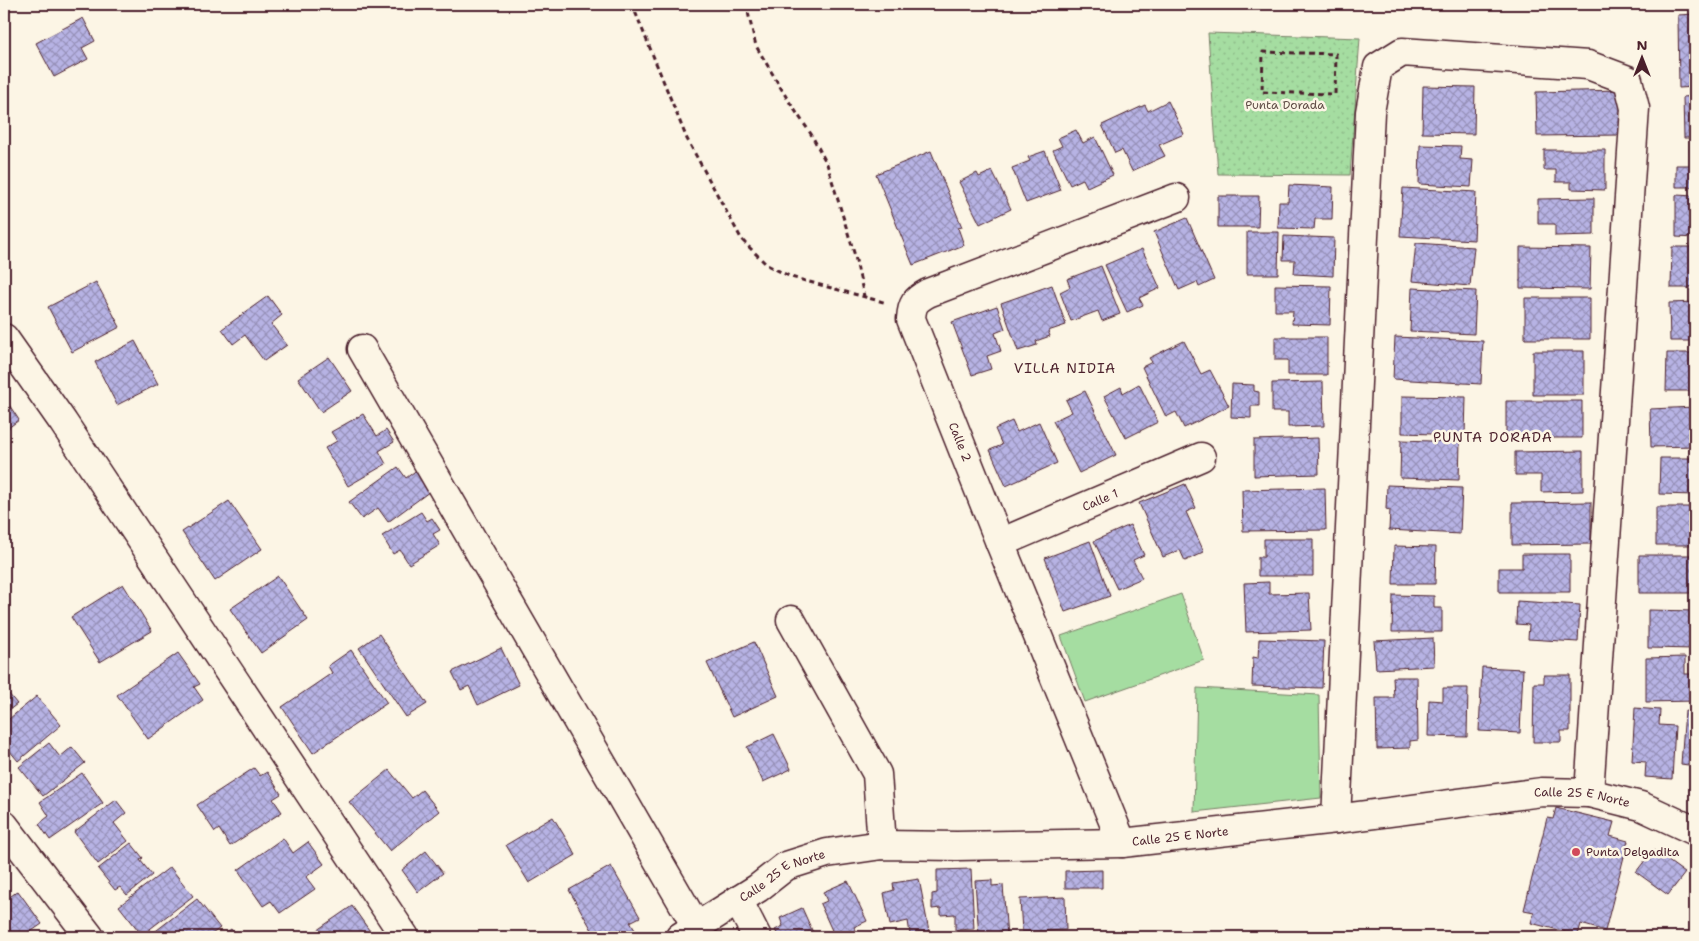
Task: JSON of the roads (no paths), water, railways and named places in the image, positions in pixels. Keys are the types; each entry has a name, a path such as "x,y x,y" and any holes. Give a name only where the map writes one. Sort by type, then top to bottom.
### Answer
{"street":[{"path":"1336,819 1370,112 1378,67 1402,52 1588,65 1628,80 1635,108 1588,794"},
{"name":"Calle 2","path":"1122,843 911,319 912,310 917,299 1176,198"},
{"path":"4,338 63,422 405,937"},
{"path":"362,349 688,932"},
{"name":"Calle 1","path":"1000,543 1201,457"},
{"path":"791,620 877,774 882,846"},
{"name":"Calle 25 E Norte","path":"688,932 758,888 786,866 827,853 882,846 1122,843 1336,819 1542,792 1588,794 1641,806 1695,831"},
{"path":"4,825 90,937"},
{"path":"738,900 757,937"}],"place":[{"name":"Punta Delgadita","path":"1576,852"}],"district":[{"name":"VILLA NIDIA","path":"1065,368"},
{"name":"PUNTA DORADA","path":"1493,437"}],"park label":[{"name":"Punta Dorada","path":"1285,105"}]}
